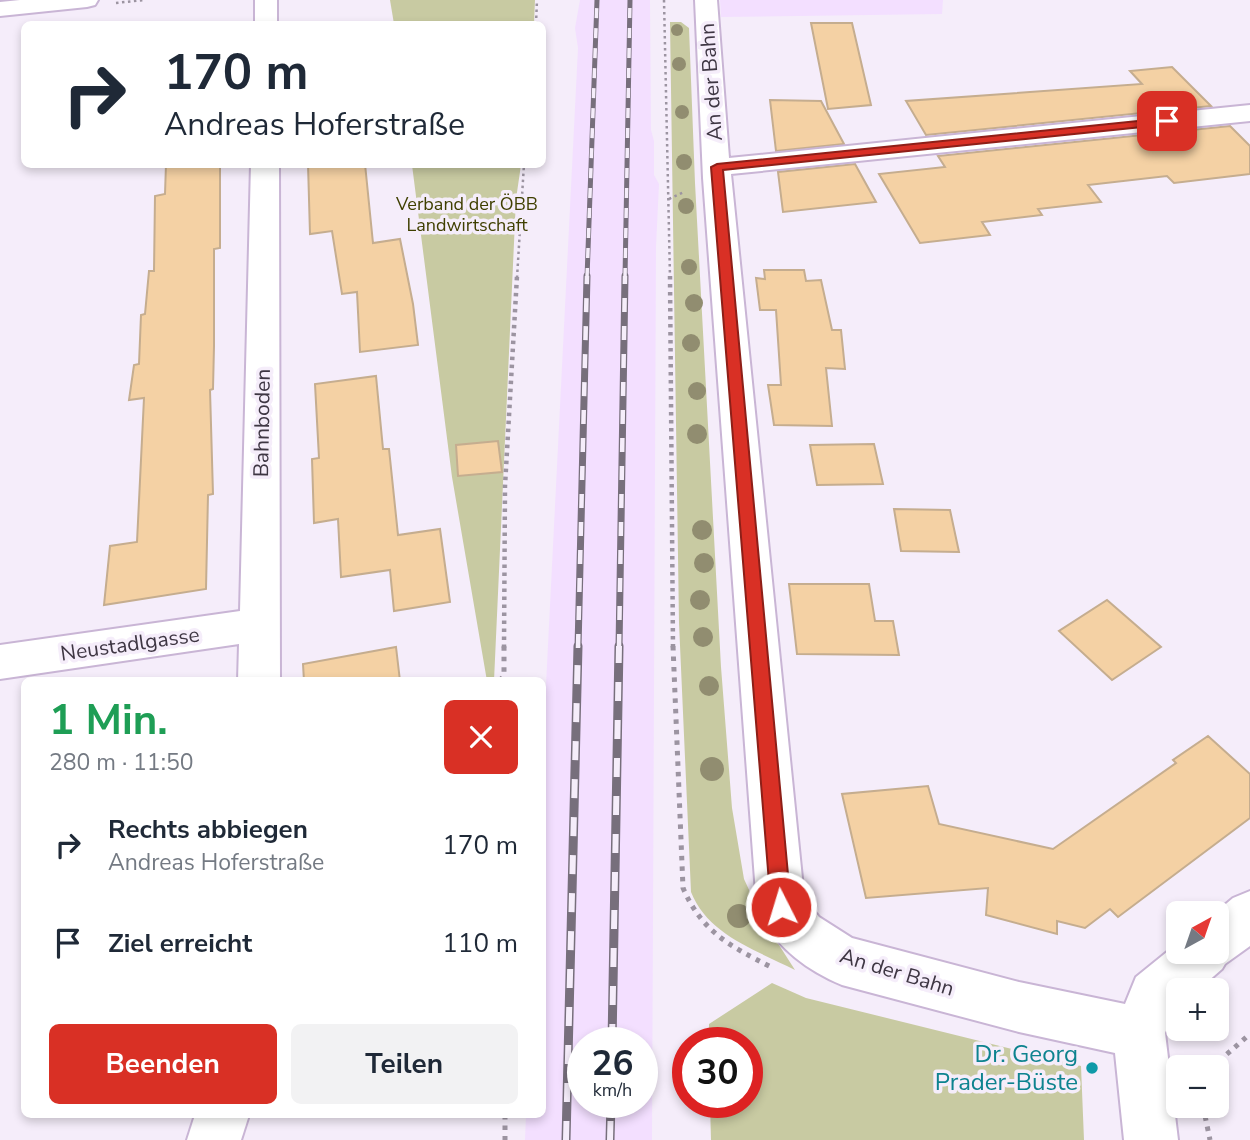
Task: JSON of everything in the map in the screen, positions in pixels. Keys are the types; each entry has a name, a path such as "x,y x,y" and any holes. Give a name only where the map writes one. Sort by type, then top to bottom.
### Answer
{"street":[{"path":"0,9 87,0"},
{"path":"266,0 266,21"},
{"name":"An der Bahn","path":"706,0 717,167 781,907 803,934 842,960 1019,1007 1139,1033"},
{"path":"717,167 1250,113"},
{"name":"Bahnboden","path":"259,677 265,168"},
{"name":"Neustadlgasse","path":"0,662 260,625"},
{"path":"1229,932 1250,915"},
{"path":"1151,1140 1139,1033 1154,995 1191,964"},
{"path":"214,1140 221,1118"}],"path":[{"path":"536,21 537,0"},
{"path":"664,0 669,205 672,633 683,888 693,911 707,930 780,972"},
{"path":"503,677 505,486 524,168"},
{"path":"1226,1055 1250,1034"},
{"path":"505,1118 505,1140"},
{"path":"1205,1118 1210,1140"}],"shaded area":[{"path":"580,0 650,0 651,130 654,141 654,175 659,184 656,247 653,1027 567,1027 567,1118 652,1118 652,1140 525,1140 526,1118 546,1118 546,685 578,48 575,28"},
{"path":"720,0 943,0 942,14 721,17"}],"green space":[{"path":"390,0 535,0 534,21 394,21"},
{"path":"670,22 681,22 689,28 721,667 732,808 744,879 763,920 795,970 749,948 721,930 709,920 691,892 679,623"},
{"name":"Verband der ÖBB Landwirtschaft","path":"412,168 521,168 516,199 494,677 486,677 452,477"},
{"path":"772,983 806,998 1081,1066 1084,1140 711,1140 710,1118 763,1118 763,1027 709,1027 709,1024"}],"building":[{"path":"811,23 852,23 871,105 828,109"},
{"path":"1172,67 1211,106 926,135 906,101 1142,84 1130,71"},
{"path":"770,100 821,101 844,144 776,151"},
{"path":"1230,126 1250,146 1250,174 1174,183 1167,176 1088,185 1101,202 1038,209 1042,215 982,222 990,235 920,243 879,174 945,167 938,156"},
{"path":"855,164 876,202 783,212 778,172"},
{"path":"166,168 220,168 220,248 214,249 213,389 210,390 213,494 208,495 206,589 104,605 110,546 137,542 144,398 129,400 134,365 139,364 141,315 145,314 149,271 154,271 155,196 165,194"},
{"path":"308,168 365,168 373,243 400,239 418,345 360,352 357,292 342,294 332,231 310,234"},
{"path":"764,270 804,270 806,281 821,280 832,330 841,330 845,369 826,368 832,426 774,425 768,385 781,385 776,310 760,310 756,278 765,279"},
{"path":"376,376 383,449 389,449 398,535 440,529 450,602 394,611 390,570 341,577 338,519 314,523 312,459 319,458 315,384"},
{"path":"498,441 502,472 458,476 456,445"},
{"path":"874,444 883,484 817,485 810,445"},
{"path":"894,509 950,510 959,552 901,551"},
{"path":"789,584 869,584 875,621 893,621 899,655 797,654"},
{"path":"1107,600 1161,647 1112,680 1059,631"},
{"path":"396,647 400,677 304,677 303,664"},
{"path":"1208,736 1250,774 1250,818 1118,917 1110,909 1085,928 1057,921 1057,934 986,915 988,888 866,898 842,794 928,786 939,824 1053,849 1176,763 1173,760"}],"railway":[{"path":"587,278 597,0"},
{"path":"625,278 630,0"},
{"path":"578,648 587,276"},
{"path":"619,648 625,276"},
{"path":"566,1140 578,646"},
{"path":"612,1027 619,646"},
{"path":"610,1140 611,1118"}],"place":[{"name":"Dr. Georg Prader-Büste","path":"1092,1068"}],"route":[{"path":"781,907 717,167 1167,121"}]}
